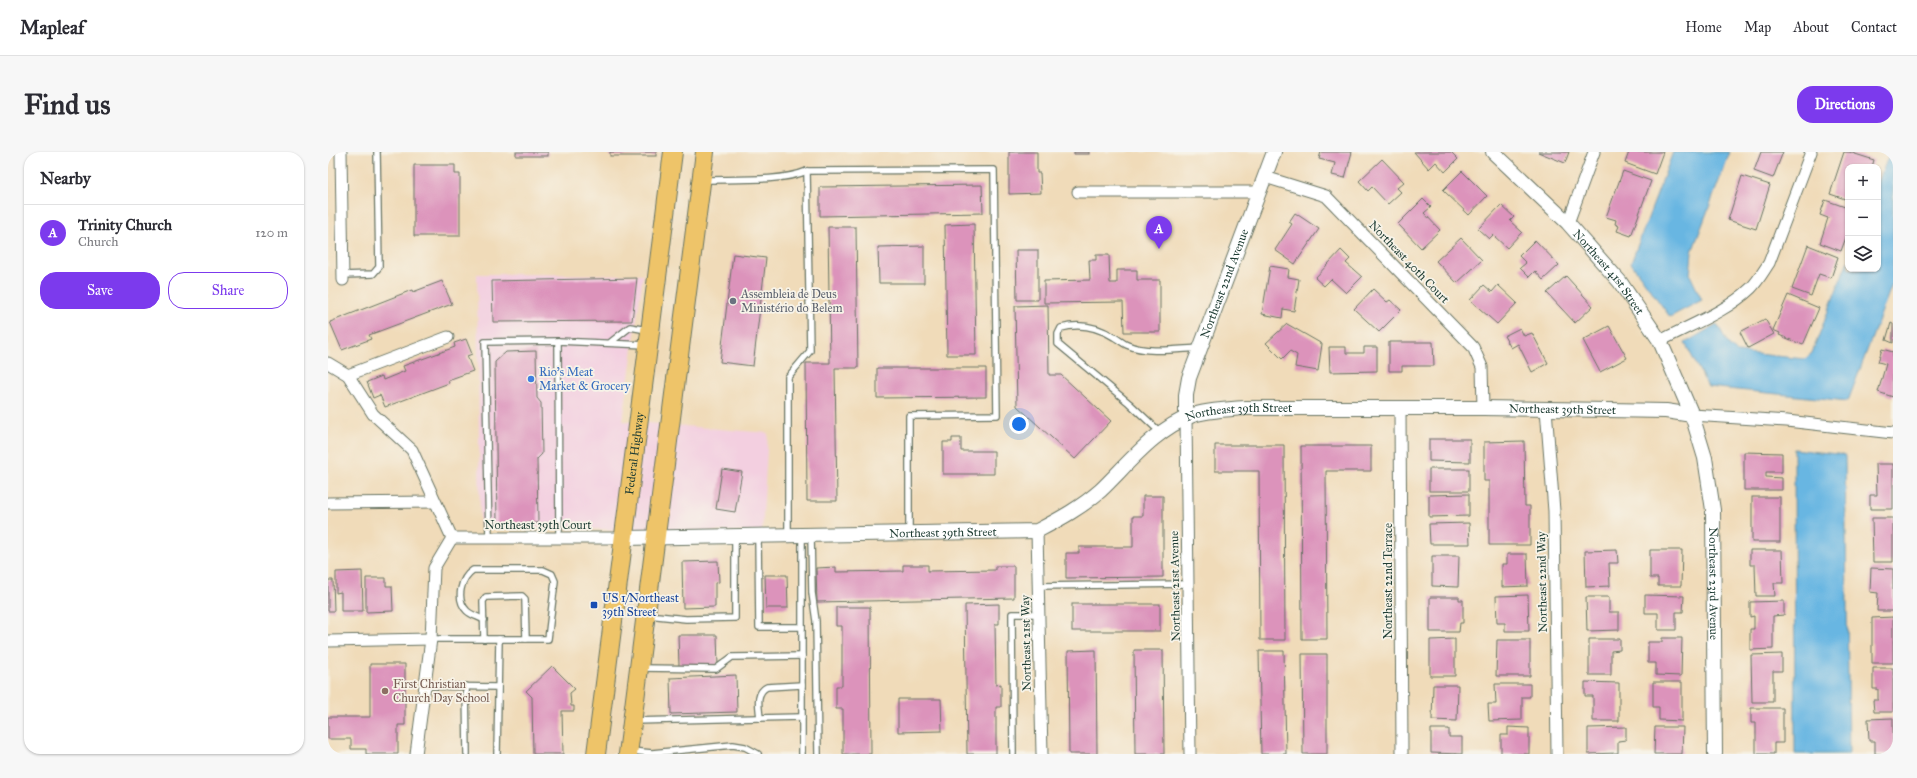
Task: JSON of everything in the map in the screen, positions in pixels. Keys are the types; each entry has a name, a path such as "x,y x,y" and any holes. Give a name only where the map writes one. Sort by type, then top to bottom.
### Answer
{"main road":[{"name":"Federal Highway","path":"596,754 648,337 673,152"},
{"path":"628,752 704,152"}],"street":[{"path":"341,152 343,277"},
{"name":"Northeast 22nd Avenue","path":"1186,418 1186,394 1189,378 1274,152"},
{"name":"Northeast 41st Street","path":"1493,152 1568,223 1620,282 1660,341 1692,415"},
{"path":"1568,223 1594,152"},
{"path":"1660,341 1717,311 1751,288 1769,263 1811,152"},
{"name":"Northeast 40th Court","path":"1265,177 1326,196 1473,346 1482,367 1484,408"},
{"path":"1078,192 1259,192"},
{"path":"348,375 448,337"},
{"path":"328,363 348,375 373,414 412,450 452,538 434,568 431,639 416,754"},
{"name":"Northeast 39th Street","path":"624,538 1037,531 1084,504 1161,433 1186,418 1216,410 1247,408 1484,408 1666,411 1692,415 1787,421 1893,433"},
{"name":"Northeast 22nd Terrace","path":"1400,409 1402,754"},
{"name":"Northeast 22nd Way","path":"1546,409 1554,511 1557,754"},
{"name":"Northeast 23rd Avenue","path":"1692,415 1705,458 1713,510 1716,754"},
{"name":"Northeast 21st Avenue","path":"1186,418 1190,754"},
{"path":"328,503 435,502"},
{"name":"Northeast 21st Way","path":"1037,531 1042,754"},
{"name":"Northeast 39th Court","path":"452,538 624,538"},
{"path":"328,641 431,639"}],"lane":[{"path":"343,277 373,274 379,267 377,152"},
{"path":"701,180 782,177 797,175 807,171 994,170 998,415 910,416 909,533"},
{"path":"788,536 788,377 810,351 807,171"},
{"path":"1161,433 1123,398 1058,344 1058,334 1061,328 1073,325 1088,327 1114,336 1127,345 1148,350 1201,348"},
{"path":"611,342 630,327 648,337"},
{"path":"489,538 485,342 558,340 611,342 648,337"},
{"path":"558,340 559,538"},
{"path":"758,536 759,628 802,628"},
{"path":"807,536 813,605 816,621 818,754"},
{"path":"802,754 802,628 807,536"},
{"path":"645,615 686,619 735,618 735,537"},
{"path":"431,639 548,639 555,581 552,574 544,570 473,570 466,575 462,583 462,602 467,611 484,620"},
{"path":"1038,586 1188,584"},
{"path":"484,639 483,601 486,597 522,596 525,599 526,639"},
{"path":"1013,754 1012,614 1039,614"},
{"path":"497,754 499,639"},
{"path":"639,668 716,669 732,657 802,656"},
{"path":"760,718 759,696 762,690 767,687 802,685"},
{"path":"425,686 497,686"},
{"path":"466,686 467,754"},
{"path":"632,721 802,717"},
{"path":"628,752 680,752 733,745 745,747 758,754"}],"shaded area":[{"path":"477,274 643,275 623,421 768,433 762,532 480,527"}],"water":[{"path":"1673,152 1730,152 1692,252 1690,275 1702,300 1670,317 1631,263"},
{"path":"1890,152 1893,152 1893,282 1848,401 1708,387 1685,343 1717,324 1730,347 1737,352 1805,359 1812,353 1845,268 1845,272 1881,272 1881,174"},
{"path":"1794,449 1845,455 1849,754 1795,754"}],"building":[{"path":"516,152 548,152 548,156 516,156"},
{"path":"610,152 656,152 656,156 610,156"},
{"path":"1009,152 1037,152 1037,173 1040,173 1041,193 1009,194"},
{"path":"1074,152 1089,152 1089,154 1074,154"},
{"path":"1321,152 1352,152 1345,178 1332,175 1335,163 1319,159"},
{"path":"1414,152 1451,152 1458,159 1445,172 1436,162 1429,169"},
{"path":"1538,152 1569,152 1565,163"},
{"path":"1629,152 1663,152 1655,174 1625,163"},
{"path":"1761,152 1783,152 1773,178 1754,171"},
{"path":"1844,152 1849,152 1874,160 1873,164 1845,164 1845,199 1830,194"},
{"path":"1382,159 1404,182 1397,188 1401,192 1388,204 1372,187 1368,191 1359,181"},
{"path":"414,165 455,165 455,174 460,174 460,236 414,236"},
{"path":"1462,171 1487,196 1469,215 1443,190"},
{"path":"1623,171 1651,181 1631,236 1617,231 1619,226 1615,224 1616,220 1606,217"},
{"path":"1742,176 1770,185 1756,229 1728,220"},
{"path":"982,185 983,213 820,216 820,187"},
{"path":"1423,199 1431,207 1424,213 1440,230 1421,248 1398,224"},
{"path":"1825,200 1845,207 1845,240 1841,251 1820,243 1828,218 1820,215"},
{"path":"1501,205 1514,217 1510,221 1522,232 1507,248 1493,235 1489,239 1478,229"},
{"path":"1295,213 1319,229 1295,264 1275,250 1292,224 1289,222"},
{"path":"974,224 976,355 947,355 945,225"},
{"path":"828,227 856,227 858,368 835,368 837,501 807,501 806,363 830,363"},
{"path":"1461,238 1482,260 1457,283 1436,261"},
{"path":"1535,240 1559,265 1543,280 1535,271 1529,277 1520,268 1526,263 1519,256"},
{"path":"1808,245 1838,257 1831,278 1819,274 1811,296 1792,289"},
{"path":"924,246 924,283 879,283 878,247"},
{"path":"1016,250 1038,250 1038,300 1017,300"},
{"path":"1341,250 1350,259 1346,263 1362,277 1346,293 1331,279 1324,286 1315,278"},
{"path":"733,254 766,258 753,366 720,362"},
{"path":"1096,255 1109,255 1110,283 1117,283 1117,270 1137,270 1137,280 1160,280 1160,332 1124,332 1123,302 1044,303 1044,281 1090,280 1089,260 1096,260"},
{"path":"1270,266 1289,269 1288,277 1299,279 1294,311 1283,309 1282,318 1262,314"},
{"path":"1566,276 1593,306 1575,323 1547,293"},
{"path":"637,278 632,321 493,322 492,281"},
{"path":"442,281 452,304 369,335 371,339 342,350 330,322 412,290 413,292"},
{"path":"1484,285 1492,292 1498,285 1517,303 1497,324 1470,300"},
{"path":"1373,289 1387,302 1390,300 1401,310 1379,332 1354,309"},
{"path":"1788,295 1819,308 1803,345 1779,335 1780,333 1773,330"},
{"path":"1048,305 1049,375 1061,375 1111,421 1075,459 1017,406 1015,306"},
{"path":"1765,319 1774,334 1748,348 1740,332"},
{"path":"1891,323 1893,324 1893,343 1886,340"},
{"path":"1287,324 1322,344 1318,371 1295,367 1297,355 1290,351 1282,359 1266,343"},
{"path":"1609,326 1627,358 1600,372 1583,340"},
{"path":"1520,328 1524,336 1532,333 1548,363 1532,372 1518,344 1511,348 1504,336"},
{"path":"466,339 472,354 467,356 473,371 448,380 449,383 385,407 380,395 373,398 367,382 382,376 383,380 405,371 403,366 455,347 454,343"},
{"path":"1389,342 1433,342 1434,366 1402,366 1402,371 1389,371"},
{"path":"1329,347 1346,347 1346,353 1364,353 1364,347 1377,347 1377,371 1330,372"},
{"path":"1882,349 1893,352 1893,397 1878,392 1886,364 1878,362"},
{"path":"536,351 537,398 541,403 542,454 537,459 538,523 497,524 495,362 506,352"},
{"path":"877,368 986,368 986,397 877,398"},
{"path":"952,438 961,438 961,451 994,451 994,474 943,474 943,442 952,442"},
{"path":"1429,439 1470,439 1470,462 1429,461"},
{"path":"1524,441 1525,506 1530,506 1530,545 1489,545 1489,481 1484,481 1484,442"},
{"path":"1215,445 1284,445 1285,640 1260,640 1259,471 1215,471"},
{"path":"1301,446 1371,446 1371,471 1326,471 1327,639 1302,639"},
{"path":"1744,452 1782,453 1782,472 1766,472 1766,477 1782,478 1782,490 1744,490"},
{"path":"1876,464 1893,464 1893,509 1870,509 1870,495 1877,495"},
{"path":"722,469 742,472 735,512 716,509"},
{"path":"1429,469 1469,469 1469,491 1429,491"},
{"path":"1469,494 1469,516 1429,517 1429,495"},
{"path":"1143,496 1163,496 1163,577 1066,578 1066,553 1079,553 1079,547 1133,547 1133,516 1143,516"},
{"path":"1752,497 1780,497 1780,542 1752,542"},
{"path":"1872,518 1893,518 1893,562 1873,562"},
{"path":"1469,523 1470,544 1430,544 1429,524"},
{"path":"1617,550 1618,563 1609,563 1610,586 1586,587 1585,551"},
{"path":"1650,550 1682,550 1681,586 1658,586 1658,578 1650,578"},
{"path":"1750,550 1782,550 1783,583 1774,583 1775,596 1756,596 1755,565 1750,565"},
{"path":"1507,554 1527,554 1528,586 1502,587 1502,564 1507,564"},
{"path":"1432,556 1459,556 1458,587 1432,586"},
{"path":"718,561 719,582 715,583 715,607 683,608 682,562"},
{"path":"903,565 928,565 928,571 995,570 995,566 1014,566 1014,598 817,602 816,568 836,567 836,572 903,571"},
{"path":"1871,568 1893,569 1893,611 1877,611 1878,593 1870,592"},
{"path":"362,571 363,611 341,611 341,592 336,593 336,572"},
{"path":"765,575 787,575 788,608 766,608"},
{"path":"366,578 386,578 386,586 392,586 393,611 366,612"},
{"path":"328,580 333,580 334,611 328,611"},
{"path":"1528,595 1529,631 1505,631 1505,623 1497,623 1496,596"},
{"path":"1645,595 1684,596 1683,612 1676,612 1676,630 1658,630 1658,613 1645,613"},
{"path":"1430,597 1459,597 1459,600 1463,600 1463,623 1460,623 1459,632 1430,632"},
{"path":"1586,597 1609,597 1609,612 1619,612 1619,630 1587,631"},
{"path":"1784,601 1784,615 1773,616 1773,649 1750,650 1750,629 1754,629 1754,616 1750,617 1750,602"},
{"path":"999,604 999,624 995,624 996,685 1001,684 1001,707 996,707 996,754 967,754 965,605"},
{"path":"1072,604 1160,604 1160,631 1072,631"},
{"path":"836,607 870,607 871,754 843,754 843,709 836,709 836,686 842,686 842,626 836,626"},
{"path":"1893,617 1893,663 1872,663 1872,618"},
{"path":"678,635 717,635 718,666 679,666"},
{"path":"1662,638 1682,638 1681,676 1656,675 1656,663 1648,663 1648,642 1662,642"},
{"path":"1455,639 1455,676 1430,676 1430,640"},
{"path":"1589,639 1620,639 1620,650 1611,651 1611,675 1589,675"},
{"path":"1497,640 1530,640 1530,676 1496,676"},
{"path":"1096,650 1097,754 1069,754 1068,651"},
{"path":"1134,650 1163,650 1164,754 1135,754"},
{"path":"1259,651 1284,651 1286,754 1261,754"},
{"path":"1302,654 1327,654 1327,754 1303,754"},
{"path":"1782,654 1782,671 1773,671 1773,702 1752,702 1751,655"},
{"path":"370,664 405,664 405,725 398,725 398,754 366,754 366,749 351,749 351,739 328,739 328,717 370,717"},
{"path":"552,666 575,689 570,693 571,706 574,706 574,711 562,711 563,754 533,754 532,697 526,691"},
{"path":"1873,668 1893,668 1893,712 1874,712 1873,700 1878,700 1878,689 1873,689"},
{"path":"736,675 737,712 671,714 670,678"},
{"path":"1585,682 1619,683 1619,721 1593,721 1593,696 1585,696"},
{"path":"1653,682 1682,682 1682,721 1659,720 1659,707 1653,707"},
{"path":"1495,684 1530,684 1530,697 1522,697 1522,720 1489,721 1488,704 1496,704"},
{"path":"1433,685 1458,685 1457,721 1432,720"},
{"path":"898,699 941,699 942,731 898,732"},
{"path":"1751,708 1783,708 1783,743 1774,743 1774,754 1756,754 1756,723 1751,723"},
{"path":"1893,718 1893,754 1875,754 1875,741 1869,741 1868,719"},
{"path":"1508,727 1529,728 1529,754 1501,754 1501,735 1508,735"},
{"path":"1626,727 1626,740 1618,741 1618,753 1588,754 1588,728"},
{"path":"1655,727 1683,727 1682,754 1654,754"},
{"path":"1431,729 1449,729 1449,737 1462,737 1462,754 1431,753"}],"place":[{"name":"Trinity Church","path":"1159,249"},
{"name":"Assembleia de Deus Ministério do Belem","path":"733,301"},
{"name":"Rio's Meat Market & Grocery","path":"531,379"},
{"name":"US 1/Northeast 39th Street","path":"594,605"},
{"name":"First Christian Church Day School","path":"385,691"}]}
